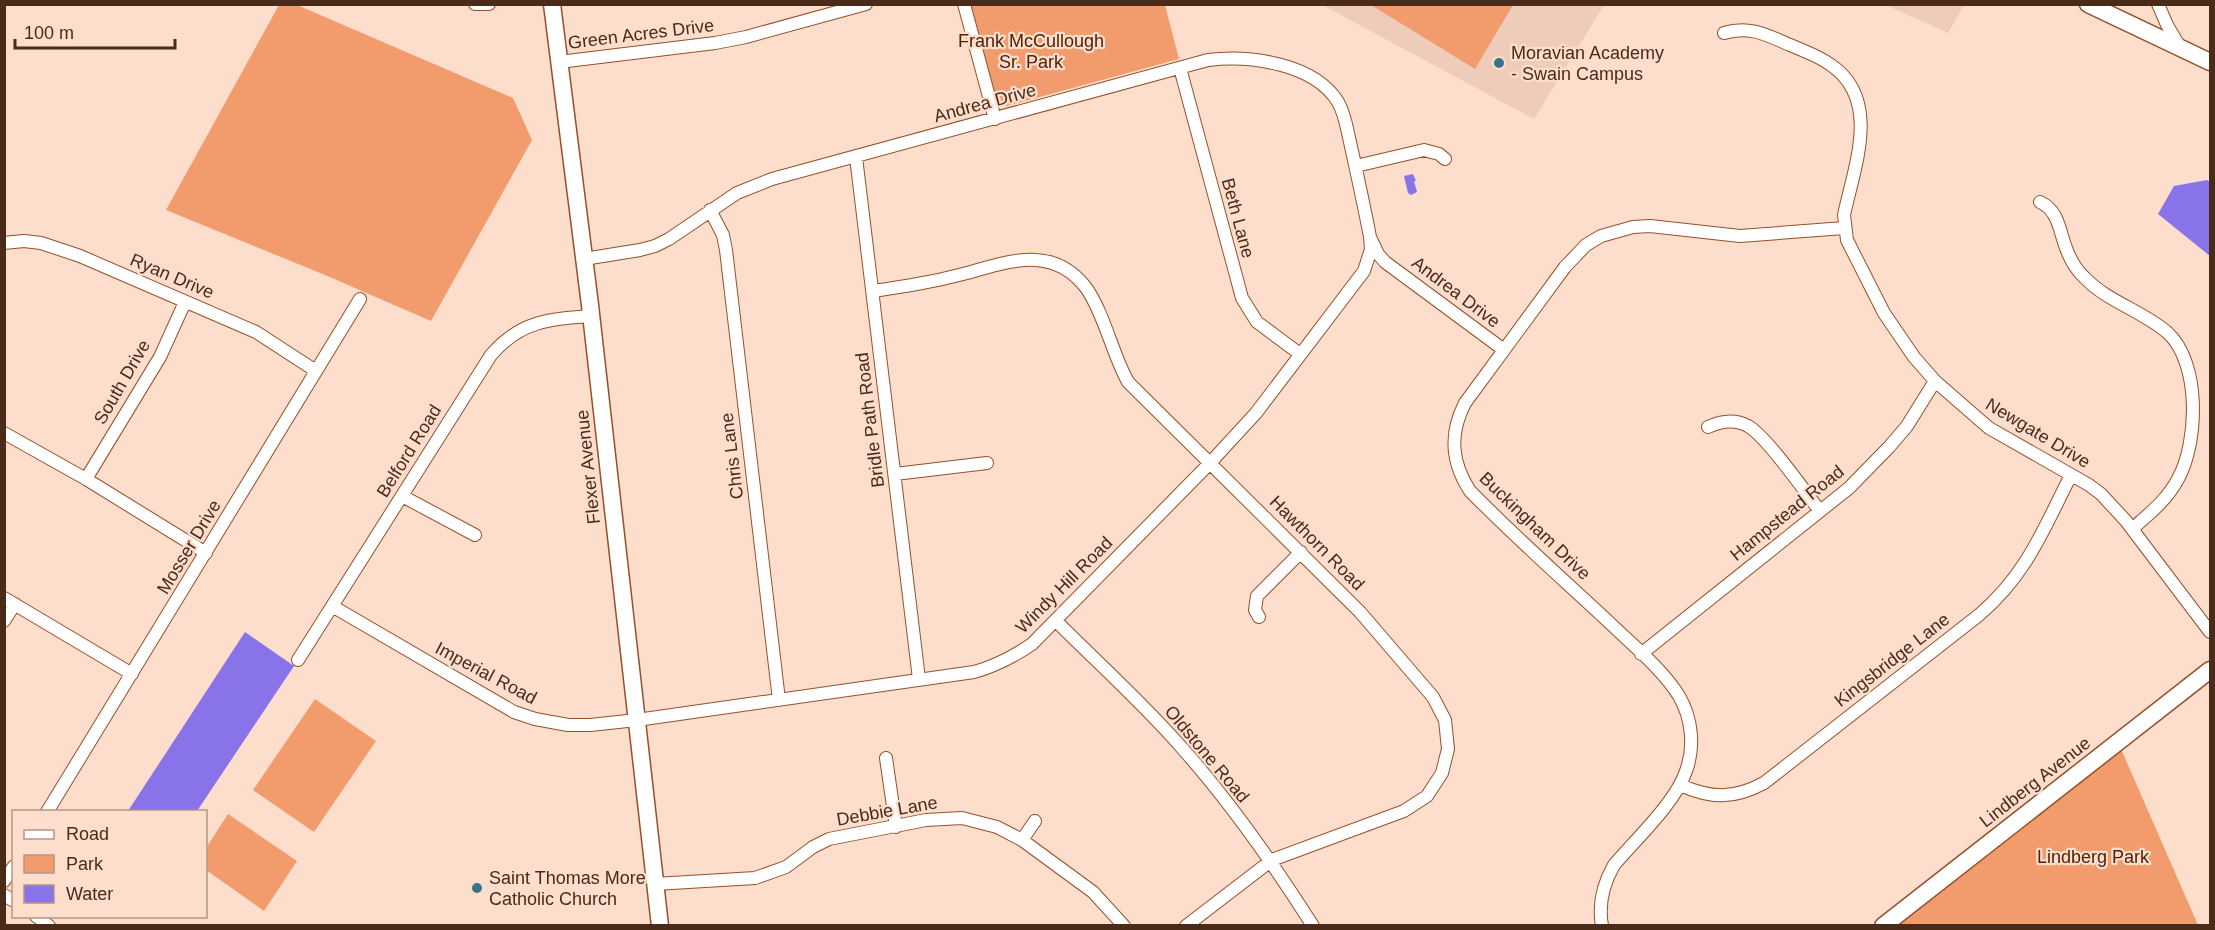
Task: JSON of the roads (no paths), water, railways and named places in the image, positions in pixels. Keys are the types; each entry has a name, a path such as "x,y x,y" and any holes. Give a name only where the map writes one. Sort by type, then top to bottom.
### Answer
{"street":[{"path":"475,4 489,4"},
{"name":"Flexer Avenue","path":"552,4 591,316 660,926"},
{"name":"Green Acres Drive","path":"559,63 725,41 829,9 866,4"},
{"path":"964,4 995,119"},
{"path":"2158,4 2167,26 2180,47"},
{"path":"2091,5 2211,62"},
{"name":"Newgate Drive","path":"1724,33 1745,29 1762,33 1823,60 1834,67 1852,88 1858,102 1862,130 1844,215 1844,228 1852,252 1890,322 1914,357 1935,381 1989,428 2101,494 2132,529 2211,632"},
{"name":"Andrea Drive","path":"584,259 655,246 737,193 754,185 1208,60 1246,58 1266,60 1302,74 1326,89 1343,113 1370,237 1378,254 1385,262 1504,350"},
{"name":"Beth Lane","path":"1180,68 1242,298 1257,322 1300,354"},
{"path":"1356,166 1424,150 1439,154 1445,159"},
{"name":"Bridle Path Road","path":"856,157 919,679"},
{"path":"2040,202 2052,210 2071,259 2085,278 2096,288 2169,334 2185,357 2190,372 2192,431 2184,466 2169,494 2132,529"},
{"name":"Chris Lane","path":"710,210 723,235 726,250 779,700"},
{"name":"Buckingham Drive","path":"1602,926 1600,904 1608,876 1614,865 1680,785 1690,756 1690,732 1685,710 1670,683 1479,500 1462,478 1457,466 1453,440 1459,415 1573,256 1586,245 1616,230 1650,226 1719,235 1760,236 1844,228"},
{"name":"Windy Hill Road","path":"636,720 974,672 999,664 1018,654 1056,621 1257,413 1364,271 1369,260 1370,237"},
{"name":"Ryan Drive","path":"4,243 24,241 55,247 256,332 316,371"},
{"name":"Hawthorn Road","path":"873,291 956,276 1011,260 1039,260 1054,264 1068,272 1086,289 1093,300 1120,368 1128,382 1360,612 1433,698 1444,720 1448,748 1446,761 1436,784 1417,804 1404,811 1272,860 1186,926"},
{"name":"Mosser Drive","path":"48,810 360,299"},
{"name":"South Drive","path":"86,478 159,357 186,302"},
{"name":"Belford Road","path":"298,660 491,355 507,339 534,323 550,319 591,316"},
{"name":"Hampstead Road","path":"1641,654 1849,488 1907,426 1935,381"},
{"path":"1708,427 1728,421 1746,425 1755,431 1820,511"},
{"path":"4,433 86,478 206,553"},
{"path":"895,474 987,463"},
{"name":"Kingsbridge Lane","path":"1680,785 1698,793 1725,796 1752,789 1764,783 1979,615 1998,599 2028,560 2071,475"},
{"path":"402,496 476,535"},
{"path":"1259,617 1255,610 1257,596 1301,552"},
{"path":"4,621 10,601 132,674"},
{"name":"Imperial Road","path":"332,606 514,712 535,719 568,725 636,720"},
{"name":"Oldstone Road","path":"1056,621 1182,748 1272,860 1312,926"},
{"name":"Lindberg Avenue","path":"1883,926 2211,670"},
{"path":"886,758 896,827"},
{"name":"Debbie Lane","path":"655,884 754,878 786,867 813,847 846,835 926,820 962,818 997,827 1022,840 1093,892 1124,926"},
{"path":"1022,840 1035,821"}],"water":[{"path":"1413,174 1417,192 1411,195 1408,193 1404,176"},
{"path":"2207,180 2210,182 2210,256 2158,214 2174,186"},
{"path":"245,632 294,666 198,810 129,810"}],"place":[{"name":"Moravian Academy - Swain Campus","path":"1499,63"},
{"name":"Saint Thomas More Catholic Church","path":"477,888"}],"park label":[{"name":"Frank McCullough Sr. Park","path":"1031,51"},
{"name":"Lindberg Park","path":"2093,857"}]}
